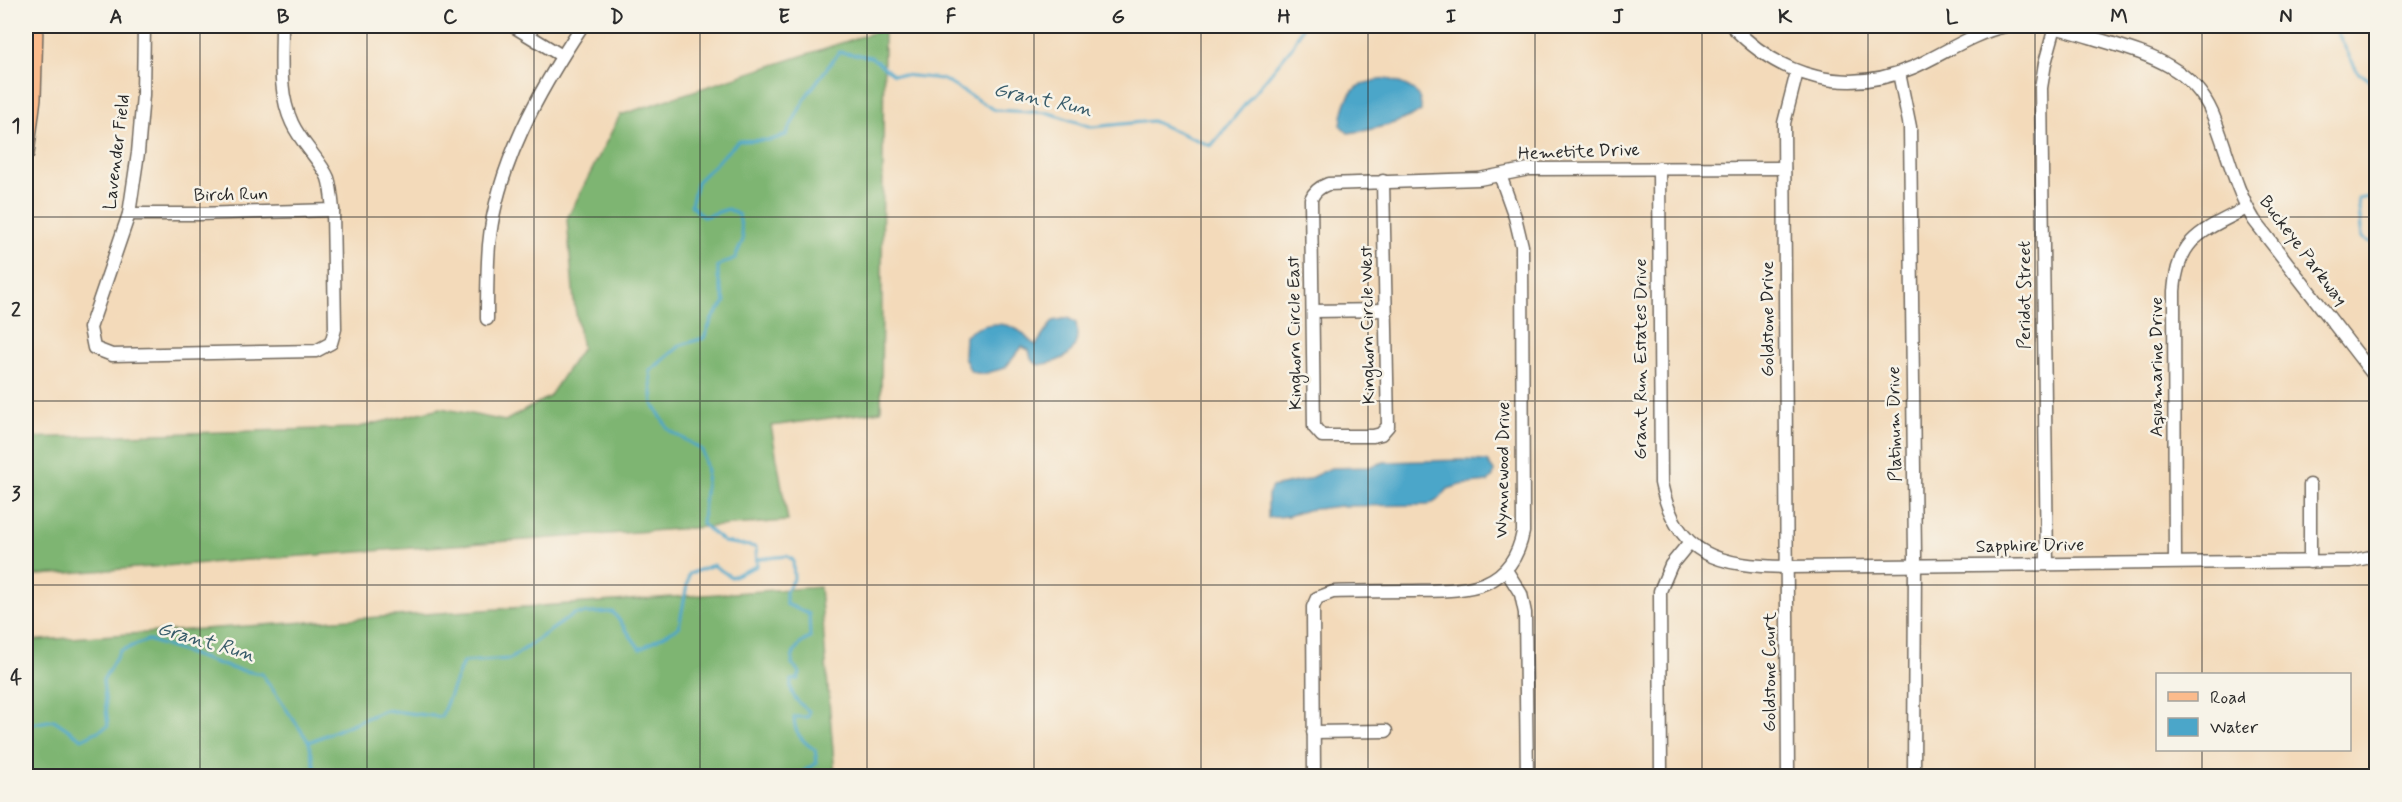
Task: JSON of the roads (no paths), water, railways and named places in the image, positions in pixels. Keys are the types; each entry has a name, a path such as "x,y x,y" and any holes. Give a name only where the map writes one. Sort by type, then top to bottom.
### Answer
{"main road":[{"path":"26,154 33,98 35,26"}],"street":[{"name":"Lavender Field","path":"144,26 142,107 129,214 90,328 94,348 112,355 316,351 331,343 335,329 333,210"},
{"path":"282,26 282,86 285,104 300,139 327,176 333,210"},
{"path":"513,26 562,56"},
{"path":"487,318 489,243 500,193 520,132 562,56 582,26"},
{"path":"1732,26 1761,52 1797,72 1845,81 1867,80 1899,73 1989,30 2006,26"},
{"name":"Buckeye Parkway","path":"2051,26 2152,56 2165,62 2189,80 2200,92 2211,112 2247,208 2376,378"},
{"name":"Peridot Street","path":"2047,564 2041,88 2051,26"},
{"name":"Goldstone Drive","path":"1788,567 1784,123 1797,72"},
{"name":"Platinum Drive","path":"1899,73 1910,127 1915,567 1914,777"},
{"name":"Grant Run Estates Drive","path":"1659,168 1661,483 1670,515 1689,543"},
{"name":"Hemetite Drive","path":"1311,199 1315,191 1328,184 1479,179 1529,169 1784,168"},
{"name":"Wynnewood Drive","path":"1500,175 1515,217 1522,246 1523,532 1516,556 1506,570"},
{"name":"Kinghorn Circle West","path":"1350,438 1381,435 1388,426 1383,181"},
{"name":"Kinghorn Circle East","path":"1311,199 1314,428 1322,436 1350,438"},
{"name":"Aquamarine Drive","path":"2175,562 2174,291 2178,261 2184,250 2199,236 2247,208"},
{"name":"Birch Run","path":"129,214 333,210"},
{"path":"1313,311 1385,310"},
{"path":"2310,485 2310,561"},
{"path":"1661,777 1660,591 1671,565 1689,543"},
{"name":"Sapphire Drive","path":"1689,543 1713,556 1739,565 1788,567 2351,561 2376,556"},
{"name":"Goldstone Court","path":"1788,567 1788,777"},
{"path":"1314,777 1313,607 1317,598 1333,592 1458,590 1479,586 1497,578 1506,570 1521,594 1525,613 1527,777"},
{"path":"1313,732 1386,731"}],"water":[{"path":"1389,79 1407,86 1416,93 1421,103 1421,111 1386,126 1348,133 1341,126 1348,97 1359,86"},
{"path":"1068,318 1076,323 1076,342 1069,354 1055,361 1038,365 1031,359 1029,350 1022,347 1005,368 983,374 971,372 964,357 965,336 977,328 990,324 1011,327 1036,345 1053,321"},
{"path":"1487,461 1494,471 1493,477 1488,482 1460,485 1448,489 1441,497 1428,505 1340,506 1268,518 1268,495 1272,487 1306,480 1331,468 1369,467 1384,462"}],"waterway":[{"name":"Grant Run","path":"26,725 54,720 82,739 108,726 103,680 120,651 148,640 234,669 262,674 309,742 385,710 441,717 463,662 510,659 574,614 613,612 640,649 679,627 689,574 713,565 731,577 757,566 756,547 724,542 702,524 707,471 702,450 669,430 653,404 650,371 681,345 704,338 712,319 725,302 718,278 718,266 735,258 743,240 739,215 728,209 703,217 691,205 697,182 738,141 771,140 786,135 807,95 839,52 871,57 893,74 942,79 995,110 1049,113 1092,127 1152,121 1211,146 1292,47 1303,26"},
{"name":"Grant Run","path":"2334,26 2357,71 2375,84 2376,82"},
{"name":"Grant Run","path":"2376,196 2358,199 2362,238 2376,245"},
{"path":"757,559 787,556 793,560 794,579 786,591 786,604 809,614 810,638 802,642 795,651 792,664 800,673 798,679 791,680 791,690 795,698 809,711 808,717 794,717 795,728 806,743 815,750 817,763 804,771 804,776"},
{"path":"309,742 315,769 321,776"}]}
